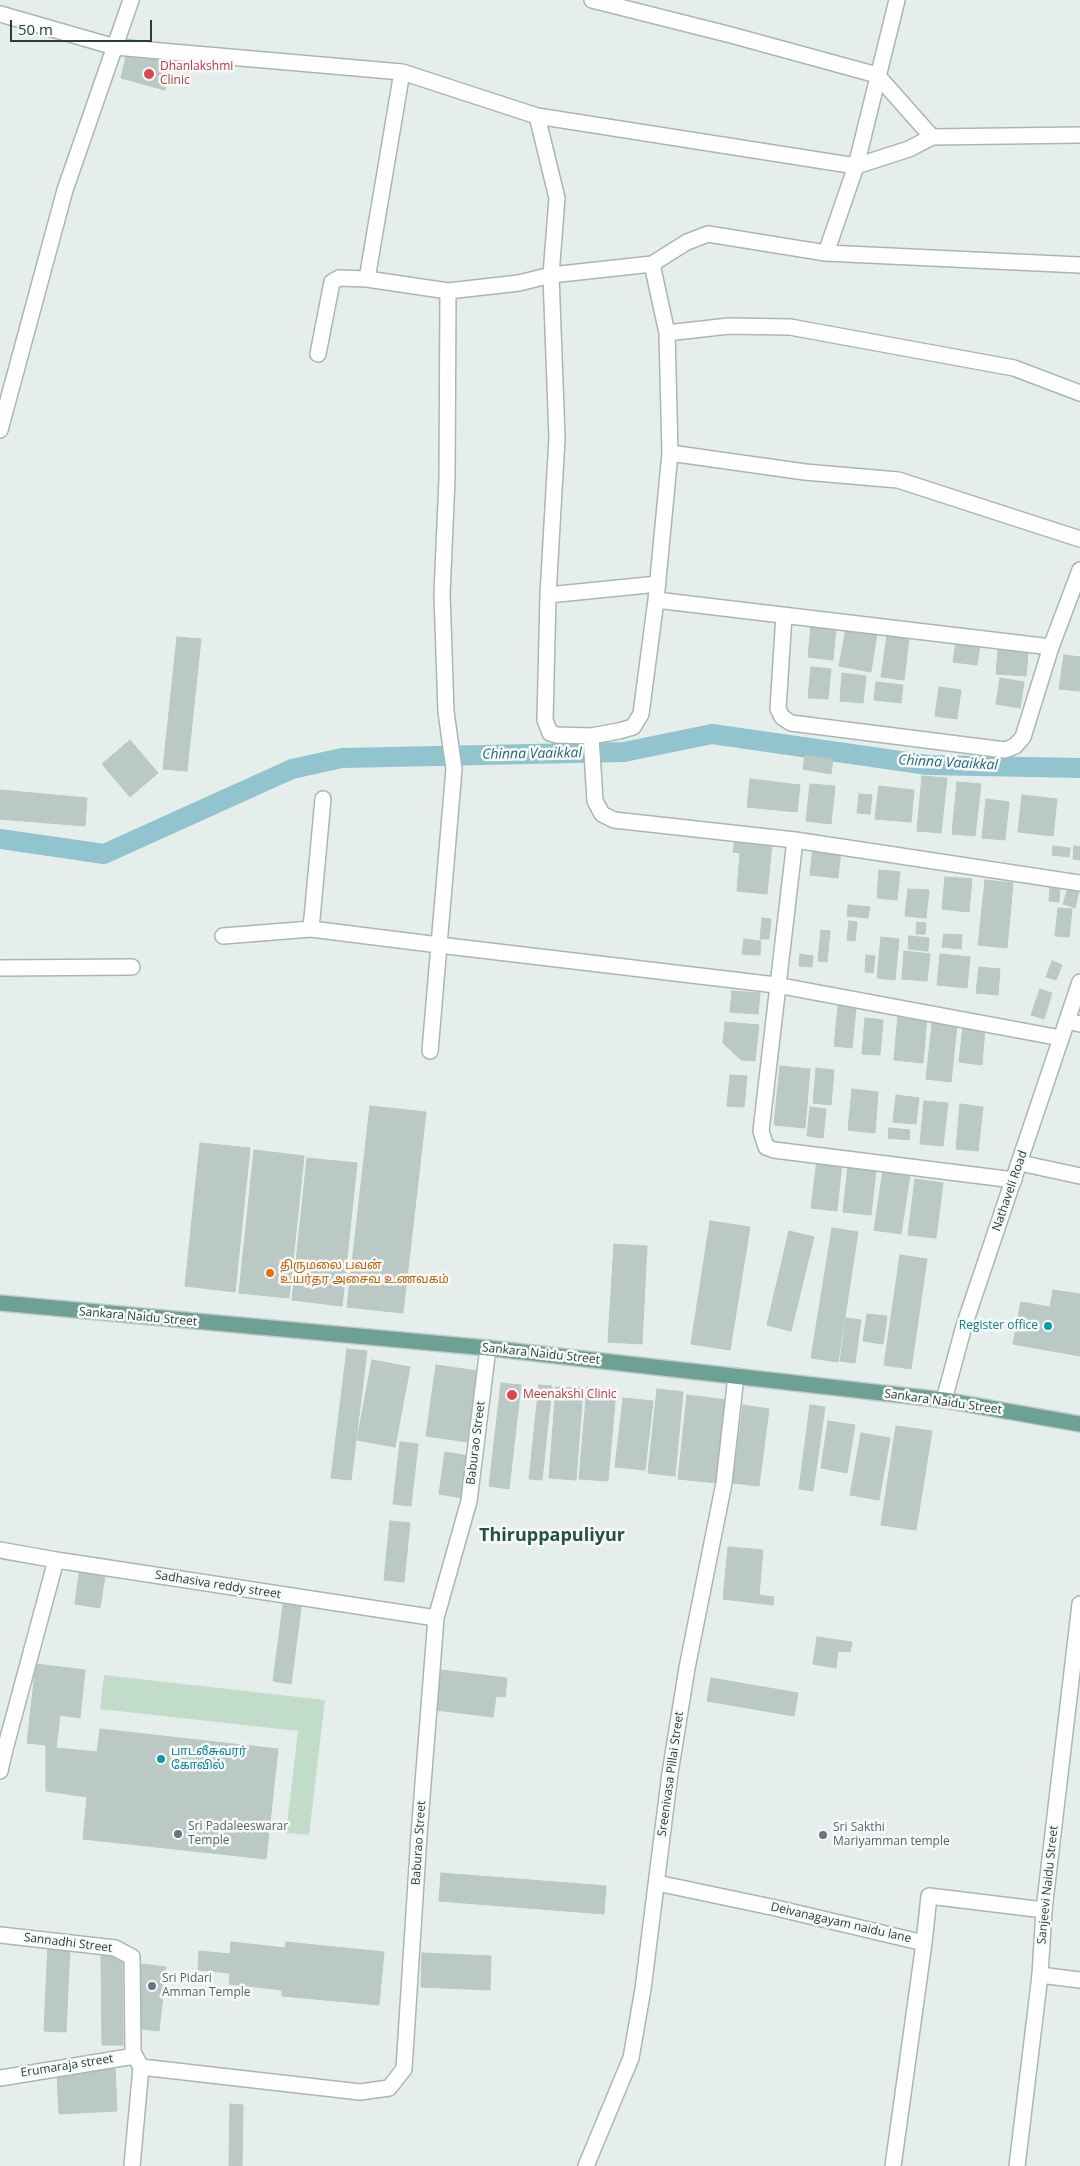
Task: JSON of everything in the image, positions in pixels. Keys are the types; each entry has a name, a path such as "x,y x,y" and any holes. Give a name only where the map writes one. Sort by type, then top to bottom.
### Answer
{"main road":[{"name":"Sankara Naidu Street","path":"0,1303 488,1348 944,1400 1080,1424"}],"street":[{"path":"0,430 64,190 132,0"},
{"path":"592,0 878,75 932,138"},
{"path":"826,253 856,166 897,0"},
{"path":"0,14 115,47 402,72 537,116 856,166 909,149 932,138 1080,135"},
{"path":"367,279 402,72"},
{"path":"537,116 557,198 551,275 557,438 548,595 546,728 550,733 557,735 592,741 633,726 639,721 644,696 658,584 670,453 667,333 652,264"},
{"path":"318,354 332,282 339,278 367,279 448,291 519,284 551,275 652,264 687,242 708,234 826,253 1080,264"},
{"path":"430,1051 454,769 446,712 442,594 447,479 448,291"},
{"path":"667,333 729,326 790,327 1014,368 1080,393"},
{"path":"670,453 805,472 898,480 1080,539"},
{"path":"784,615 778,709 782,717 791,723 1006,750 1015,746 1023,737 1051,647 1080,570"},
{"path":"548,595 658,584"},
{"path":"656,600 1051,647"},
{"path":"592,741 595,801 602,814 614,820 794,840 1080,883"},
{"path":"311,929 324,798"},
{"path":"794,840 776,985 762,1131 766,1147 774,1150 1014,1180"},
{"path":"223,936 311,929 439,946 776,985 1061,1038"},
{"path":"0,968 132,967"},
{"name":"Nathaveli Road","path":"944,1400 964,1326 1061,1038 1073,1022 1080,982"},
{"path":"1020,1163 1080,1176"},
{"name":"Baburao Street","path":"138,2062 360,2092 389,2088 404,2069 419,1835 436,1618 468,1501 488,1348"},
{"name":"Sreenivasa Pillai Street","path":"586,2166 631,2058 643,1989 670,1773 724,1483 736,1376"},
{"name":"Sadhasiva reddy street","path":"0,1550 436,1618"},
{"path":"0,1772 2,1753 56,1560"},
{"name":"Sanjeevi Naidu Street","path":"1017,2166 1040,1975 1044,1910 1080,1604"},
{"name":"Deivanagayam naidu lane","path":"657,1883 776,1908 924,1943 929,1896 1044,1910"},
{"name":"Sannadhi Street","path":"0,1935 115,1948 132,1957 133,2052 138,2062 132,2166"},
{"path":"893,2166 924,1943"},
{"path":"1040,1975 1080,1980"},
{"name":"Erumaraja street","path":"0,2078 138,2062"}],"green space":[{"path":"104,1675 325,1700 309,1835 286,1833 298,1731 100,1709"}],"building":[{"path":"127,52 172,64 165,90 121,78"},
{"path":"811,625 836,628 833,660 808,657"},
{"path":"846,628 877,633 871,672 839,666"},
{"path":"887,635 909,638 904,680 881,677"},
{"path":"177,637 201,639 187,771 163,769"},
{"path":"956,641 980,645 977,665 953,662"},
{"path":"998,650 1028,653 1026,676 996,674"},
{"path":"1064,655 1080,657 1080,691 1059,689"},
{"path":"811,667 831,669 828,699 808,698"},
{"path":"842,673 866,676 863,703 840,701"},
{"path":"1000,678 1024,682 1020,708 996,704"},
{"path":"876,682 903,685 901,703 874,700"},
{"path":"939,687 961,690 957,719 935,716"},
{"path":"130,740 158,773 130,797 102,764"},
{"path":"805,755 833,759 831,774 803,769"},
{"path":"922,776 947,778 941,833 917,831"},
{"path":"750,779 800,785 797,812 747,807"},
{"path":"957,782 981,784 975,836 952,834"},
{"path":"810,784 835,786 831,824 806,821"},
{"path":"879,786 914,790 911,822 875,819"},
{"path":"0,790 87,798 85,826 0,819"},
{"path":"859,794 872,795 870,814 857,813"},
{"path":"1022,795 1057,799 1053,836 1018,832"},
{"path":"986,799 1009,802 1005,840 982,838"},
{"path":"735,840 772,843 767,894 737,891 740,853 733,852"},
{"path":"1053,846 1070,848 1069,857 1052,855"},
{"path":"1074,846 1080,847 1080,860 1073,859"},
{"path":"813,847 841,850 838,878 810,875"},
{"path":"879,870 900,872 897,900 877,898"},
{"path":"945,877 972,879 969,912 942,909"},
{"path":"985,880 1013,883 1007,948 978,945"},
{"path":"1069,884 1080,887 1075,908 1063,904"},
{"path":"1050,886 1060,887 1059,902 1049,901"},
{"path":"908,889 929,890 926,918 905,916"},
{"path":"848,905 870,907 868,918 847,916"},
{"path":"1058,908 1072,909 1069,937 1055,936"},
{"path":"762,918 771,919 769,939 760,939"},
{"path":"849,921 857,922 855,941 847,940"},
{"path":"917,922 926,923 925,934 916,934"},
{"path":"821,930 830,931 827,962 818,961"},
{"path":"944,934 962,935 961,949 942,947"},
{"path":"909,936 929,938 928,951 908,949"},
{"path":"881,937 899,939 895,980 877,978"},
{"path":"744,939 761,941 760,955 742,954"},
{"path":"904,951 930,954 927,981 902,979"},
{"path":"800,954 813,956 812,967 799,966"},
{"path":"940,954 970,957 967,988 937,985"},
{"path":"866,955 875,956 873,973 865,972"},
{"path":"1052,961 1062,965 1056,980 1046,977"},
{"path":"979,967 1000,969 998,995 976,993"},
{"path":"1040,989 1052,993 1044,1019 1031,1015"},
{"path":"732,991 760,993 758,1014 730,1012"},
{"path":"838,1006 856,1008 852,1048 834,1046"},
{"path":"898,1015 927,1017 923,1063 894,1060"},
{"path":"865,1018 883,1020 880,1055 862,1054"},
{"path":"725,1022 759,1025 755,1061 741,1060 723,1043"},
{"path":"932,1023 957,1025 951,1082 926,1079"},
{"path":"963,1026 985,1028 982,1065 959,1062"},
{"path":"780,1066 810,1069 805,1128 774,1125"},
{"path":"816,1068 834,1070 831,1105 813,1103"},
{"path":"730,1075 747,1076 744,1107 727,1106"},
{"path":"852,1089 878,1092 875,1133 848,1130"},
{"path":"896,1095 919,1098 916,1124 893,1122"},
{"path":"924,1101 948,1103 943,1146 920,1144"},
{"path":"960,1104 983,1107 978,1151 956,1149"},
{"path":"370,1106 426,1112 403,1313 347,1307"},
{"path":"810,1107 826,1109 823,1138 807,1136"},
{"path":"889,1128 910,1130 909,1140 888,1138"},
{"path":"200,1143 250,1148 235,1292 185,1286"},
{"path":"254,1150 304,1156 289,1298 239,1293"},
{"path":"307,1158 357,1163 342,1306 292,1300"},
{"path":"817,1160 842,1162 837,1211 811,1208"},
{"path":"848,1166 876,1170 871,1215 843,1212"},
{"path":"883,1170 910,1175 901,1234 874,1230"},
{"path":"915,1179 943,1183 936,1238 908,1235"},
{"path":"710,1221 750,1227 730,1350 691,1344"},
{"path":"832,1228 858,1232 838,1362 811,1358"},
{"path":"789,1231 814,1237 791,1331 767,1325"},
{"path":"614,1244 647,1246 642,1344 608,1342"},
{"path":"900,1255 927,1259 911,1369 884,1365"},
{"name":"Register office","path":"1053,1290 1080,1294 1080,1356 1013,1344 1021,1302 1050,1307"},
{"path":"867,1314 887,1316 883,1344 863,1341"},
{"path":"846,1318 861,1320 855,1363 840,1361"},
{"path":"347,1349 367,1351 351,1480 331,1478"},
{"path":"372,1360 410,1367 395,1447 357,1440"},
{"path":"436,1365 478,1371 468,1442 426,1436"},
{"path":"501,1383 521,1385 509,1489 489,1486"},
{"path":"539,1385 552,1386 542,1480 529,1479"},
{"path":"556,1387 583,1388 576,1480 549,1478"},
{"path":"587,1388 616,1390 608,1481 579,1479"},
{"path":"657,1389 683,1392 675,1476 648,1473"},
{"path":"687,1395 726,1400 717,1483 678,1479"},
{"path":"623,1398 653,1401 645,1470 615,1467"},
{"path":"743,1405 769,1409 759,1486 733,1483"},
{"path":"810,1405 825,1407 813,1491 799,1489"},
{"path":"828,1421 855,1425 847,1473 821,1468"},
{"path":"896,1426 932,1431 916,1530 881,1525"},
{"path":"861,1433 890,1438 879,1500 850,1495"},
{"path":"400,1442 418,1444 411,1506 393,1504"},
{"path":"445,1452 469,1456 462,1498 439,1494"},
{"path":"390,1521 410,1523 404,1582 384,1580"},
{"path":"728,1547 763,1550 759,1595 774,1597 773,1605 723,1599"},
{"path":"80,1566 106,1569 100,1608 75,1604"},
{"path":"284,1598 302,1601 291,1684 273,1681"},
{"path":"817,1637 852,1642 850,1652 838,1651 836,1668 813,1664"},
{"name":"பாடலீசுவரர் கோவில்","path":"36,1664 85,1670 80,1718 60,1715 56,1748 97,1752 100,1729 278,1749 266,1859 83,1839 87,1797 46,1791 46,1745 27,1743"},
{"path":"441,1670 507,1678 505,1697 496,1696 493,1717 436,1710"},
{"path":"711,1678 798,1693 794,1716 707,1701"},
{"path":"441,1873 606,1886 604,1914 439,1901"},
{"path":"231,1942 285,1948 286,1942 384,1952 379,2005 282,1996 282,1990 229,1984 230,1973 198,1970 199,1951 230,1954"},
{"path":"48,1944 70,1945 66,2032 44,2031"},
{"path":"422,1953 491,1956 490,1990 421,1987"},
{"path":"101,1955 122,1955 123,2045 102,2045"},
{"name":"Sri Pidari Amman Temple","path":"142,1964 166,1967 159,2031 135,2028"},
{"path":"115,2069 117,2111 59,2114 57,2072"},
{"path":"230,2104 243,2105 242,2166 229,2166"}],"waterway":[{"name":"Chinna Vaaikkal","path":"0,839 104,854 292,769 342,758 624,752 712,734 928,765 1080,768"}],"place":[{"name":"Dhanlakshmi Clinic","path":"149,74"},
{"name":"திருமலை பவன் உயர்தர அசைவ உணவகம்","path":"270,1273"},
{"name":"Register office","path":"1048,1326"},
{"name":"Meenakshi Clinic","path":"512,1395"},
{"name":"பாடலீசுவரர் கோவில்","path":"161,1759"},
{"name":"Sri Padaleeswarar Temple","path":"178,1834"},
{"name":"Sri Sakthi Mariyamman temple","path":"823,1835"},
{"name":"Sri Pidari Amman Temple","path":"152,1986"}],"district":[{"name":"Thiruppapuliyur","path":"552,1536"}]}
